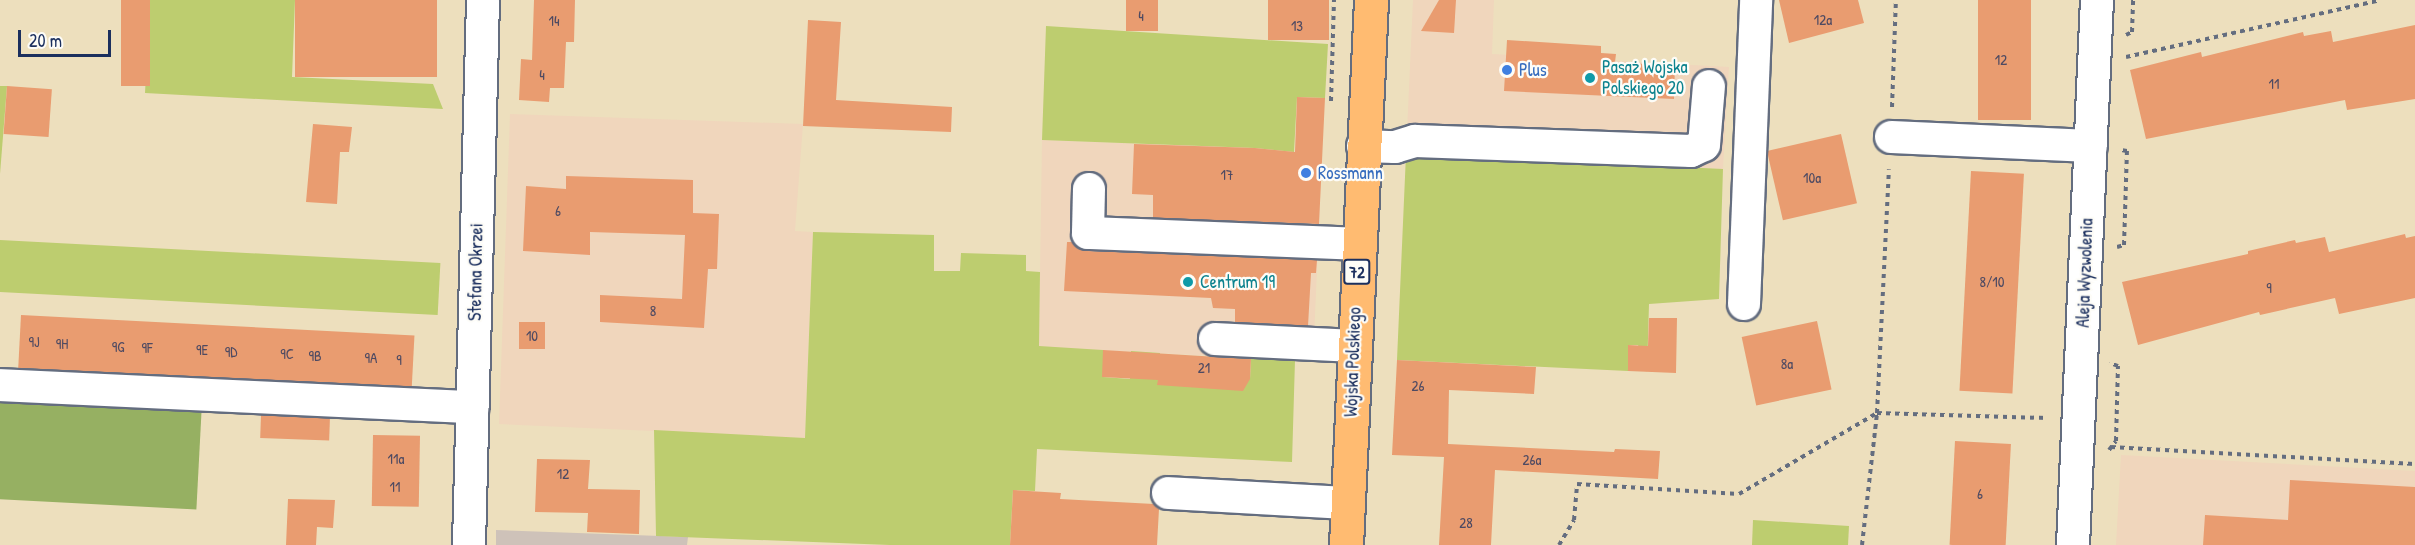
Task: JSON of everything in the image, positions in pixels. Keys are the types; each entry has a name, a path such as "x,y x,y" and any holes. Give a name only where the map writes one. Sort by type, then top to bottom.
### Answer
{"main road":[{"name":"Wojska Polskiego","path":"1346,545 1358,244 1371,0"}],"street":[{"name":"Stefana Okrzei","path":"469,545 483,0"},
{"path":"1744,304 1756,0"},
{"name":"Aleja Wyzwolenia","path":"2073,545 2097,0"},
{"path":"1363,146 1395,147 1415,141 1691,151 1704,145 1709,86"},
{"path":"1891,137 2091,146"},
{"path":"1089,189 1088,233 1358,244"},
{"path":"1215,339 1354,346"},
{"path":"0,385 472,407"},
{"path":"1168,493 1348,503"}],"path":[{"path":"1862,545 1877,412 1896,0"},
{"path":"2125,57 2380,0"},
{"path":"1559,545 1574,520 1577,484 1739,494 1877,412 2048,418"},
{"path":"2111,447 2415,464"}],"shaded area":[{"path":"1413,0 1494,0 1492,54 1729,67 1723,169 1406,154"},
{"path":"510,114 803,124 795,231 813,232 805,438 499,424"},
{"path":"1042,140 1255,148 1322,155 1313,361 1039,347"},
{"path":"2121,455 2415,471 2415,545 2116,545"},
{"path":"496,530 688,537 687,545 496,545"}],"green space":[{"path":"150,0 295,0 292,77 433,84 443,109 145,93"},
{"path":"1046,26 1328,44 1325,98 1297,97 1294,152 1255,148 1042,140"},
{"path":"0,86 7,86 0,174"},
{"path":"1406,154 1723,169 1719,299 1649,304 1647,372 1638,345 1628,345 1628,371 1397,360"},
{"path":"813,232 934,235 934,271 960,271 961,253 1026,255 1026,271 1040,272 1039,346 1103,350 1103,377 1130,379 1131,351 1160,353 1158,385 1250,379 1251,358 1295,360 1292,462 1037,449 1035,491 1013,490 1010,545 890,545 656,536 654,430 805,438"},
{"path":"0,240 440,263 438,315 0,292"},
{"path":"0,397 202,408 196,509 0,499"},
{"path":"1753,520 1849,526 1848,545 1752,545"}],"building":[{"path":"121,0 150,0 150,86 121,86"},
{"path":"295,0 437,0 437,77 295,77"},
{"path":"534,0 575,0 574,42 566,42 564,88 550,88 549,102 519,100 521,59 532,60"},
{"path":"1126,0 1158,0 1158,31 1126,31"},
{"path":"1268,0 1329,0 1329,40 1268,40"},
{"path":"1439,0 1456,0 1454,33 1421,31"},
{"path":"1779,0 1858,0 1864,23 1789,43"},
{"path":"1978,0 2031,0 2031,120 1978,120"},
{"path":"808,20 841,22 836,100 952,107 951,132 803,126"},
{"path":"2415,25 2415,99 2347,110 2345,100 2146,139 2130,70 2201,52 2202,57 2303,32 2304,36 2331,31 2333,42"},
{"name":"Pasaż Wojska Polskiego 20","path":"1507,40 1601,46 1601,53 1616,54 1615,62 1675,66 1674,99 1504,91"},
{"path":"7,86 52,89 49,137 4,134"},
{"path":"1297,97 1325,98 1319,224 1153,218 1153,195 1132,194 1134,144 1255,148 1295,152"},
{"path":"313,124 352,127 349,152 340,152 337,204 306,202"},
{"path":"1841,134 1857,203 1783,220 1767,151"},
{"path":"1971,171 2024,174 2012,393 1959,391"},
{"path":"566,176 693,180 693,213 719,214 717,269 708,269 704,328 600,322 600,295 682,299 685,235 590,232 590,255 523,251 526,186 566,189"},
{"path":"2405,234 2406,238 2415,236 2415,298 2339,314 2335,298 2260,315 2259,312 2138,345 2122,282 2248,254 2248,251 2295,240 2296,243 2325,237 2329,252"},
{"name":"Centrum 19","path":"1067,242 1073,242 1079,249 1087,251 1317,260 1316,273 1311,273 1308,326 1235,322 1235,309 1213,308 1211,298 1064,291"},
{"path":"21,315 414,336 412,389 18,368"},
{"path":"1649,318 1677,318 1676,373 1628,371 1628,345 1648,346"},
{"path":"1817,321 1832,389 1756,405 1742,337"},
{"path":"519,322 545,322 545,349 519,349"},
{"path":"1103,350 1251,359 1250,379 1243,391 1157,385 1158,380 1102,377"},
{"path":"1397,360 1536,367 1534,394 1449,390 1448,444 1614,452 1615,449 1660,451 1658,479 1495,470 1491,545 1439,545 1444,457 1392,455"},
{"path":"261,415 330,417 329,440 260,438"},
{"path":"373,435 420,436 419,507 372,506"},
{"path":"1955,441 2011,444 2006,545 1950,545"},
{"path":"537,459 590,460 588,489 640,490 639,534 587,532 588,513 535,512"},
{"path":"2290,480 2415,487 2415,545 2203,545 2205,515 2288,520"},
{"path":"1013,490 1061,493 1060,499 1154,504 1159,509 1157,545 1010,545"},
{"path":"288,499 335,500 333,528 317,527 316,545 286,545"}],"place":[{"name":"Plus","path":"1507,70"},
{"name":"Pasaż Wojska Polskiego 20","path":"1590,78"},
{"name":"Rossmann","path":"1306,173"},
{"name":"Centrum 19","path":"1188,282"}]}
